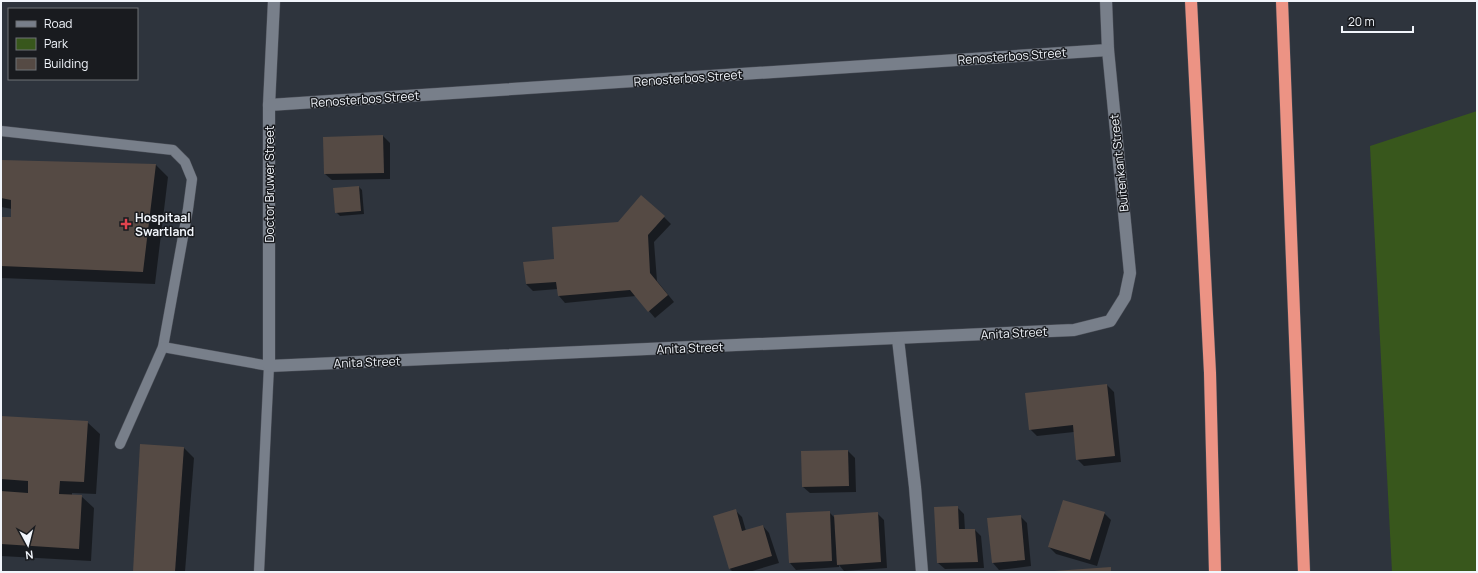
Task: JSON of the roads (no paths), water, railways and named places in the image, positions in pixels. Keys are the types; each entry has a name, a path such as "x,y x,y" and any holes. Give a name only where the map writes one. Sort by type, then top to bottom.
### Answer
{"highway":[{"path":"1191,1 1210,373 1215,572"},
{"path":"1282,1 1304,572"}],"street":[{"name":"Doctor Bruwer Street","path":"269,366 269,105 274,1"},
{"name":"Buitenkant Street","path":"1106,1 1108,50 1130,273 1125,297 1110,321"},
{"name":"Renosterbos Street","path":"269,105 1108,50"},
{"name":"Anita Street","path":"269,366 1074,330 1110,321"},
{"path":"898,339 915,487 922,572"}],"lane":[{"path":"1,131 173,150 185,162 192,179 163,347 120,444"},
{"path":"163,347 269,366 259,572"}],"place":[{"name":"Hospitaal Swartland","path":"126,224"}]}
